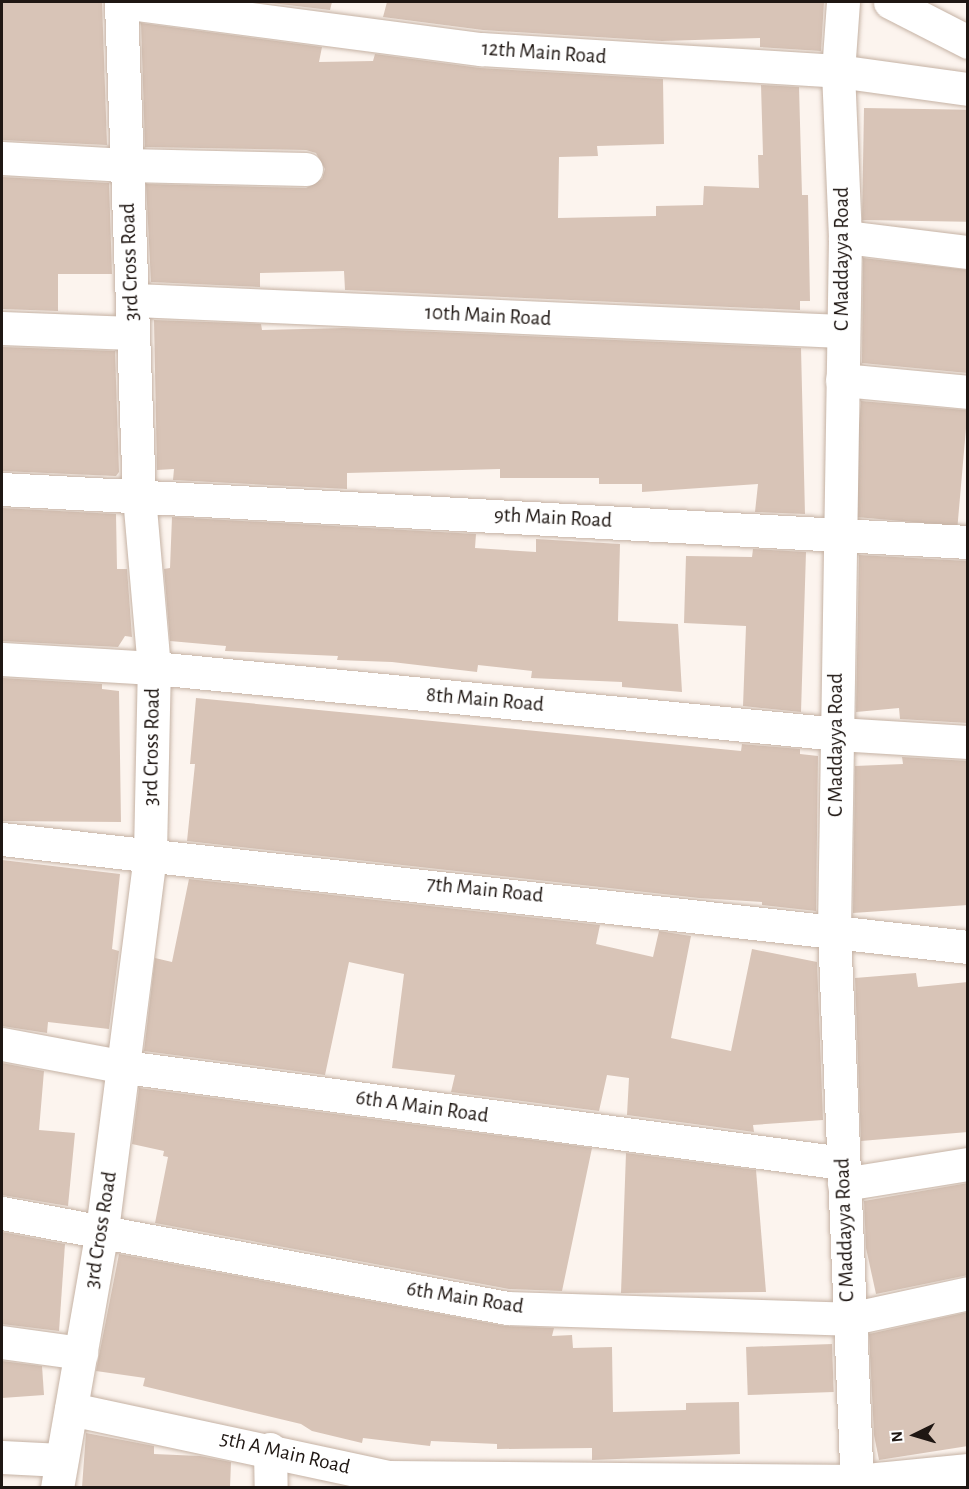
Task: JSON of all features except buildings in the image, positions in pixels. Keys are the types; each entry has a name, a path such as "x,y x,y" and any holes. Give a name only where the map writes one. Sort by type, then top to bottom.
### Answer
{"street":[{"name":"12th Main Road","path":"121,2 481,49 838,71 968,88"},
{"name":"3rd Cross Road","path":"59,1474 102,1230 125,1067 150,853 154,668 139,495 132,333 135,300 126,165 121,2"},
{"name":"C Maddayya Road","path":"843,2 838,71 845,237 841,331 843,380 834,930 857,1484"},
{"path":"890,2 968,42"},
{"path":"2,158 126,165 306,169"},
{"path":"845,237 968,252"},
{"name":"10th Main Road","path":"135,300 841,331"},
{"path":"2,328 132,333"},
{"path":"843,380 968,392"},
{"name":"9th Main Road","path":"2,489 839,533 968,542"},
{"name":"8th Main Road","path":"2,659 154,668 838,734 968,742"},
{"name":"7th Main Road","path":"2,839 150,853 968,946"},
{"name":"6th A Main Road","path":"2,1044 125,1067 843,1174 968,1164"},
{"name":"6th Main Road","path":"2,1213 507,1308 849,1319 968,1293"},
{"path":"2,1342 81,1353"},
{"name":"5th A Main Road","path":"71,1409 270,1449 388,1477 857,1484 968,1470"},
{"path":"270,1449 271,1488"},
{"path":"2,1457 59,1474"}]}
